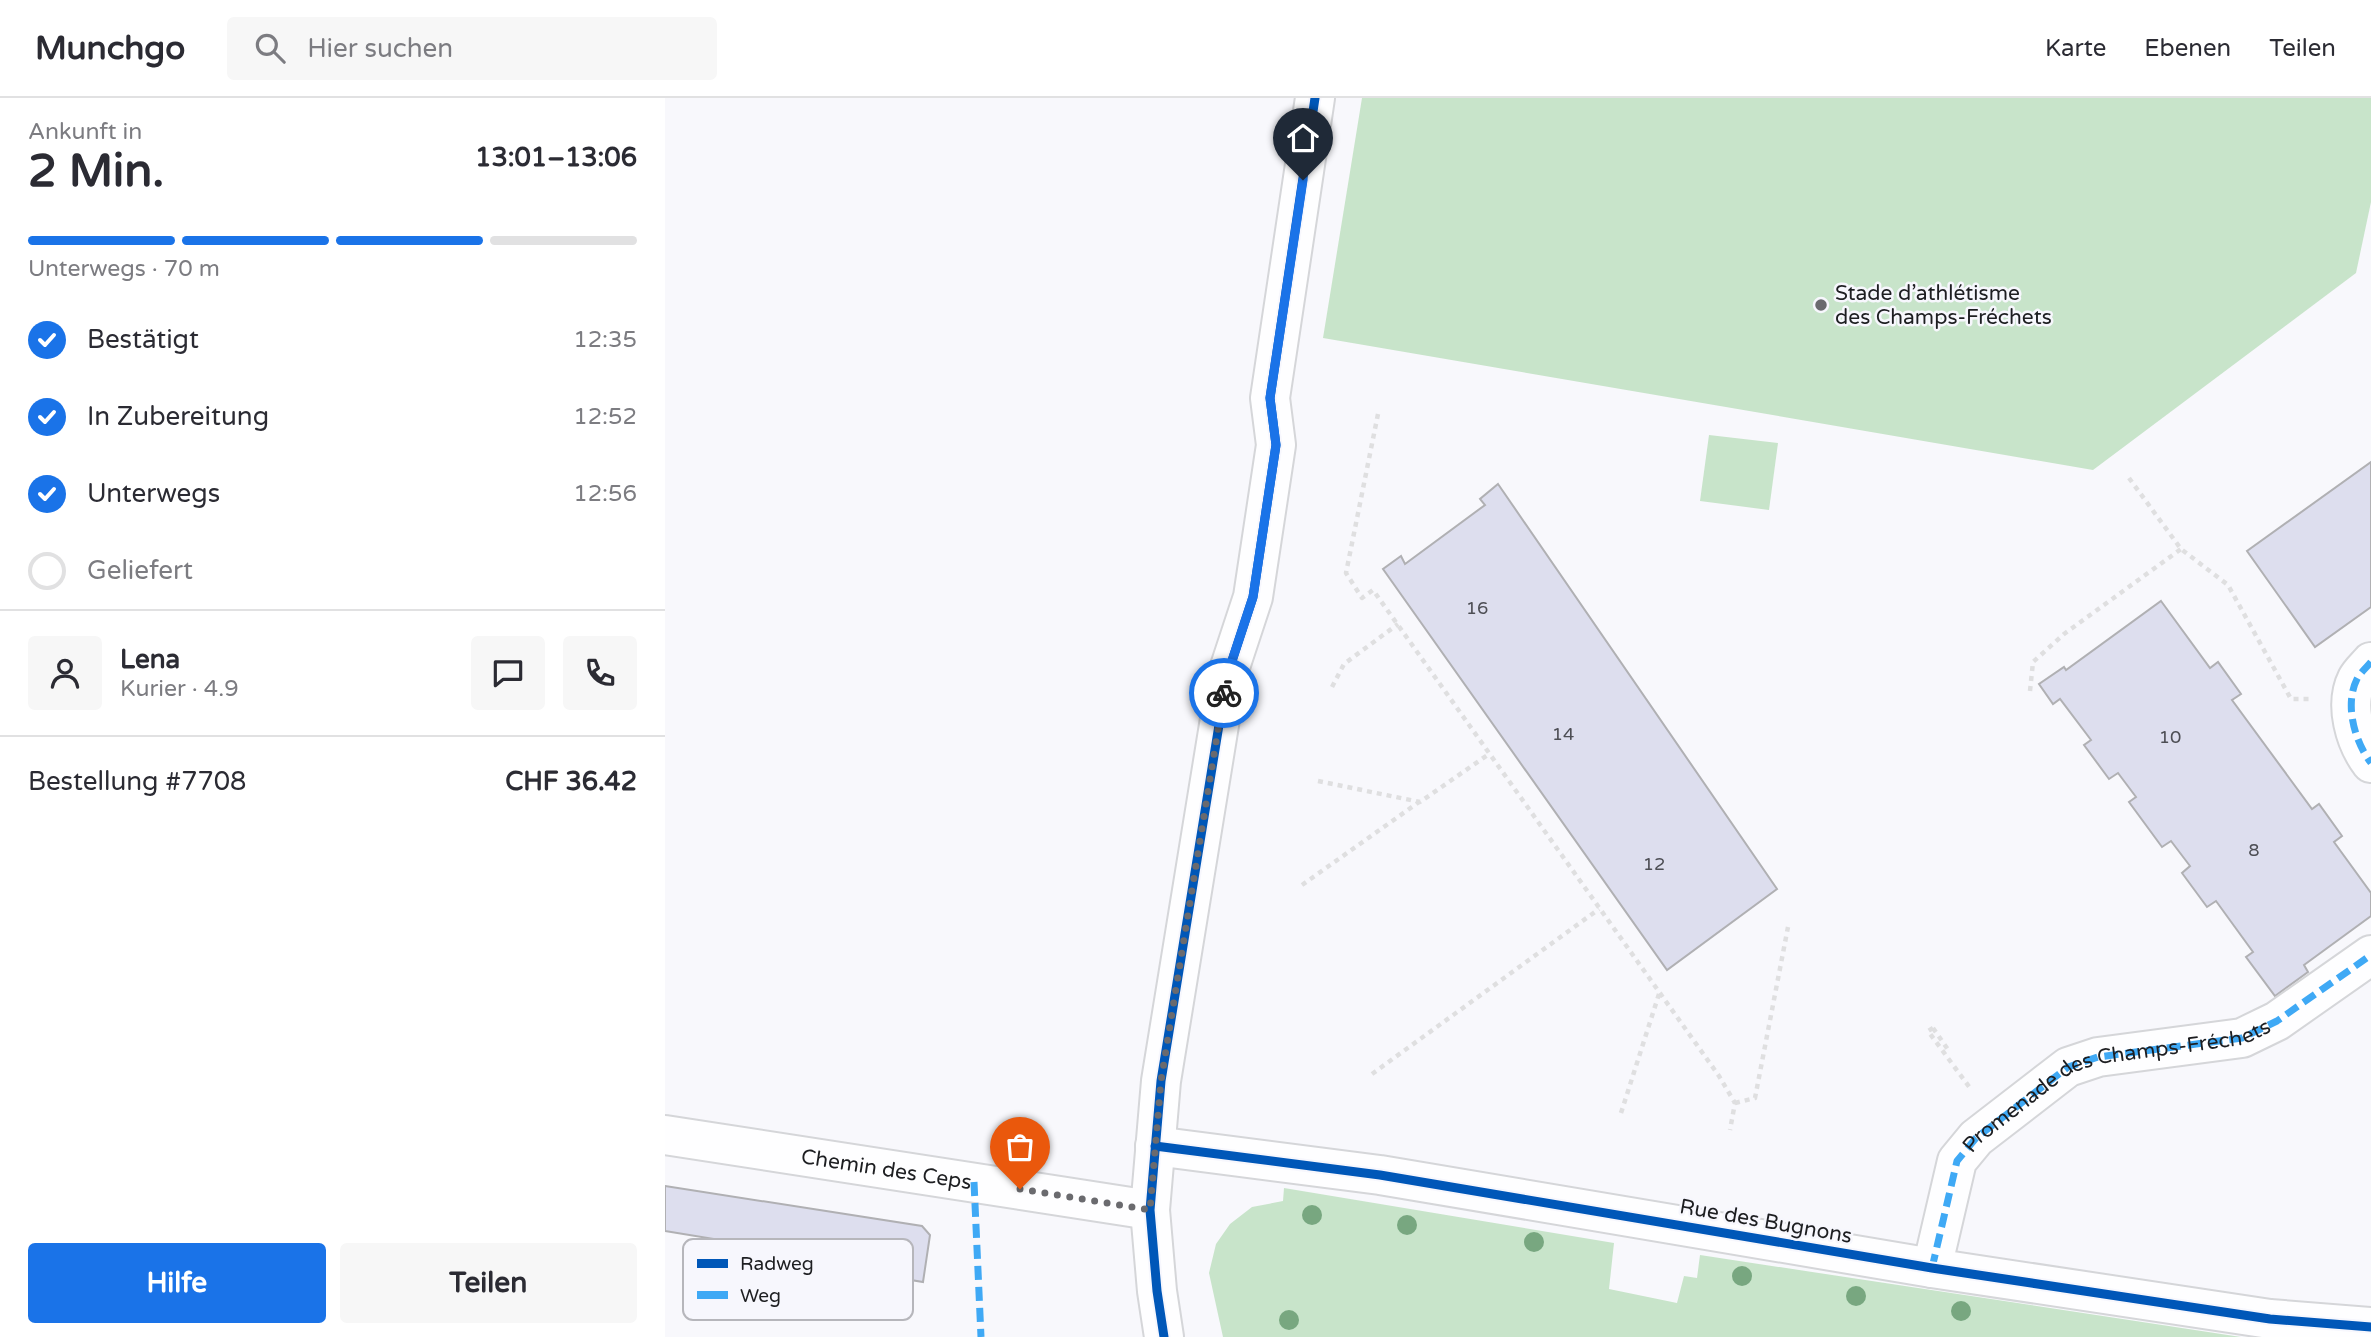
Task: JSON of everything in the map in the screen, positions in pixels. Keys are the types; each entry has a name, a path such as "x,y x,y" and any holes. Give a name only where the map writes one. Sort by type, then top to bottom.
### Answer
{"street":[{"path":"1164,1337 1150,1210 1161,1081 1227,676 1253,597 1276,445 1270,398 1315,98"},
{"path":"2371,662 2357,679 2352,700 2354,725 2364,754 2371,763"},
{"name":"Promenade des Champs-Fréchets","path":"1932,1268 1957,1161 1976,1138 2068,1067 2098,1057 2242,1038 2277,1021 2371,955"},
{"name":"Chemin des Ceps","path":"665,1135 1150,1210"},
{"name":"Rue des Bugnons","path":"1155,1146 1380,1175 1932,1268 2270,1320 2371,1327"}],"path":[{"path":"1378,414 1346,573 1362,598 1373,590 1719,1076 1735,1103 1730,1130"},
{"path":"2130,478 2181,549 2228,585 2291,699 2352,700"},
{"path":"2030,691 2033,662 2064,634 2181,549"},
{"path":"1332,687 1344,664 1398,624"},
{"path":"1302,885 1490,754"},
{"path":"1318,781 1420,802"},
{"path":"1372,1074 1599,909"},
{"path":"1735,1103 1755,1098 1788,927"},
{"path":"1621,1113 1659,994"},
{"path":"1949,1051 1933,1028 1928,1031 1996,1123"}],"green space":[{"name":"Stade d’athlétisme des Champs-Fréchets","path":"1362,98 2371,98 2371,202 2356,273 2093,470 1323,338"},
{"path":"1709,435 1778,443 1769,510 1700,501"},
{"path":"1284,1188 1614,1243 1609,1289 1677,1303 1684,1276 1697,1278 1700,1255 2241,1337 1223,1337 1209,1273 1216,1244 1230,1224 1252,1207 1283,1201"}],"building":[{"path":"2371,462 2371,607 2315,647 2247,551"},
{"path":"1498,484 1777,889 1667,970 1383,569 1401,556 1405,564 1485,505 1480,499"},
{"path":"2161,601 2210,668 2218,662 2241,694 2232,700 2312,809 2319,804 2342,836 2334,842 2371,893 2371,916 2304,965 2308,972 2275,996 2246,957 2253,952 2216,901 2207,907 2182,873 2190,866 2171,841 2162,847 2129,802 2136,797 2118,773 2109,779 2084,745 2091,740 2060,699 2053,704 2039,684 2064,667 2066,670"},
{"path":"665,1186 922,1226 930,1235 923,1282 913,1280 913,1239 714,1239 665,1231"}],"marked path":[{"path":"2371,662 2357,679 2351,700 2356,734 2371,763"},
{"path":"1932,1268 1957,1161 1976,1138 2068,1067 2098,1057 2242,1038 2277,1021 2371,955"},
{"path":"974,1182 981,1337"}],"cycle path":[{"path":"1164,1337 1150,1210 1161,1081 1227,676 1253,597 1276,445 1270,398 1315,98"},
{"path":"1155,1146 1380,1175 1932,1268 2270,1319 2371,1327"}],"way so far":[{"path":"1020,1189 1150,1210 1161,1081 1224,693"}],"place":[{"name":"Stade d’athlétisme des Champs-Fréchets","path":"1821,305"}],"route":[{"path":"1224,693 1253,597 1276,445 1270,398 1303,180"}]}
